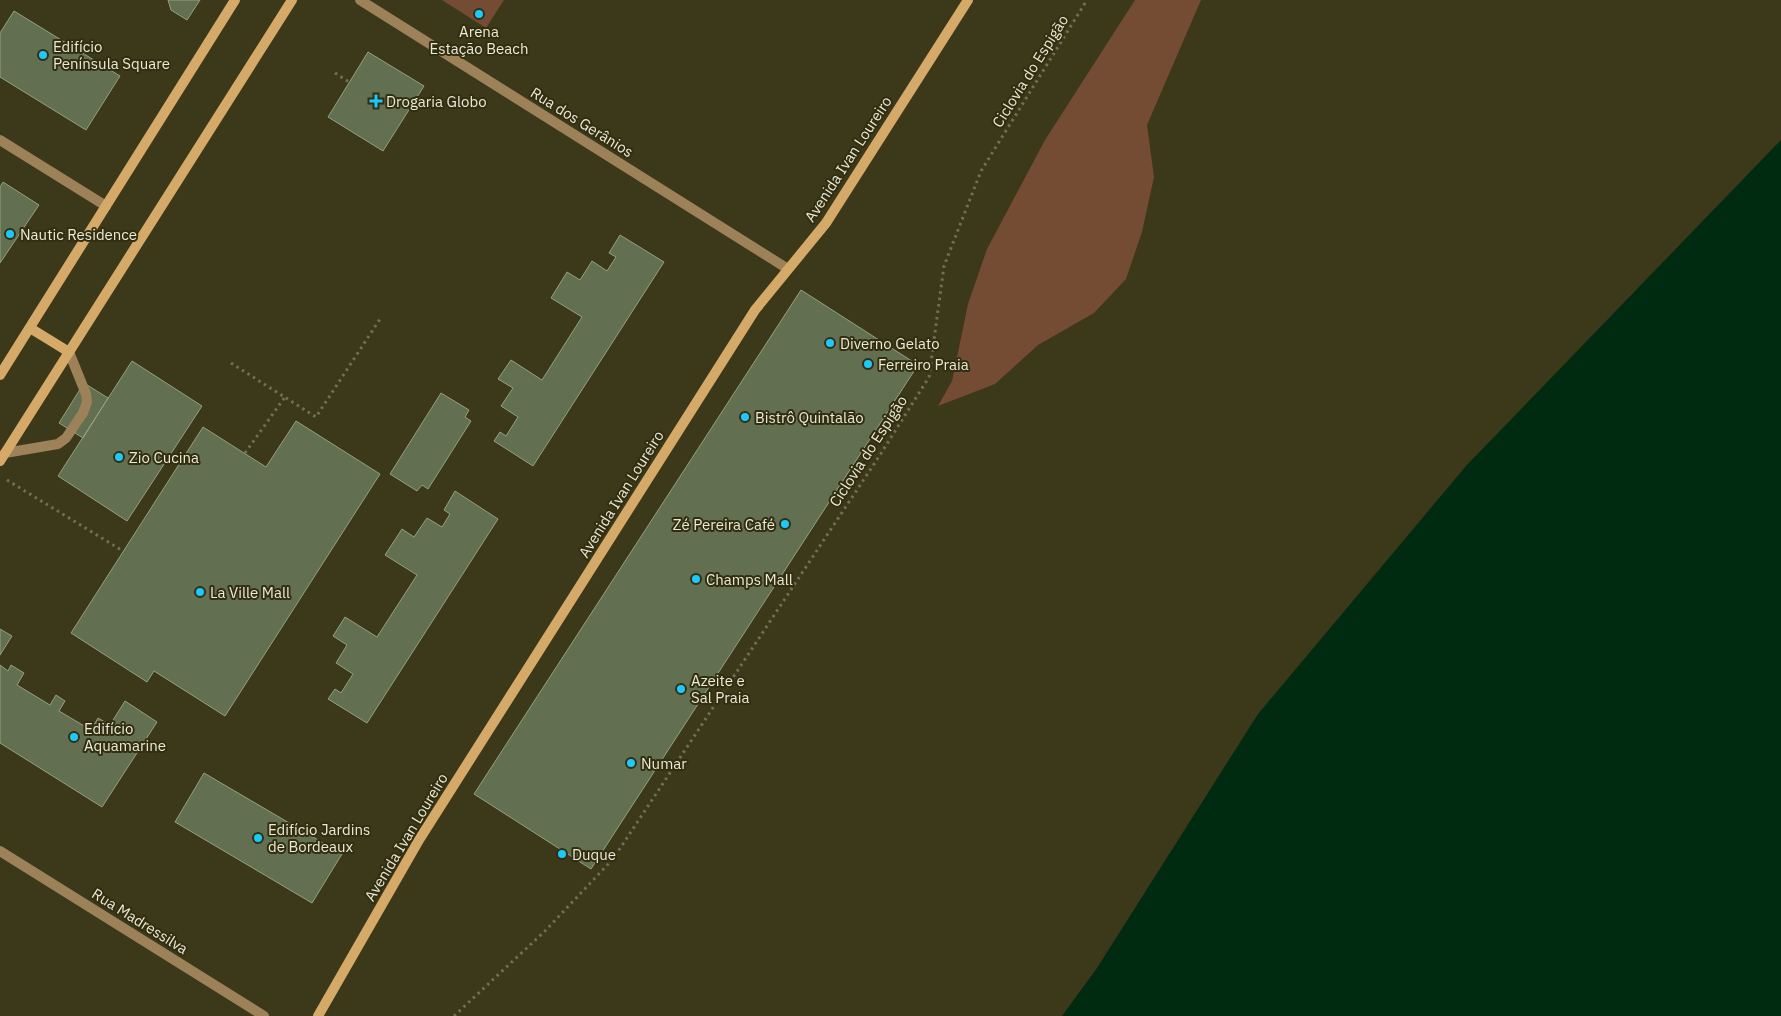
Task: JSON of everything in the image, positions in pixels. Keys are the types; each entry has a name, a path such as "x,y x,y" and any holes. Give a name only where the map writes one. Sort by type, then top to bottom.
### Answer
{"street":[{"path":"0,375 235,0"},
{"path":"2,457 292,0"},
{"name":"Rua dos Gerânios","path":"360,0 788,269"},
{"name":"Avenida Ivan Loureiro","path":"318,1016 441,807 755,310 826,223 968,0"},
{"path":"0,140 106,206"},
{"path":"2,457 58,444 66,438 83,413 86,402 86,394 69,352 30,328"},
{"name":"Rua Madressilva","path":"0,851 264,1016"}],"path":[{"name":"Ciclovia do Espigão","path":"454,1016 545,931 613,859 929,377 944,266 981,171 1087,0"},
{"path":"335,73 349,82"},
{"path":"231,363 316,417 380,319"},
{"path":"245,453 285,398"},
{"path":"0,476 123,551"}],"shaded area":[{"name":"Arena Estação Beach","path":"442,0 504,0 486,28"},
{"path":"1135,0 1201,0 1147,125 1154,177 1142,232 1126,279 1094,313 1038,345 995,384 938,406 952,381 968,304 987,249 1045,140"},
{"path":"1781,140 1781,1016 1062,1016 1097,968 1258,714 1466,466"}],"building":[{"path":"168,0 200,0 187,20 171,10"},
{"name":"Edifício Península Square","path":"14,11 120,76 86,130 0,77 0,33"},
{"name":"Drogaria Globo","path":"368,52 424,86 383,151 328,117"},
{"name":"Nautic Residence","path":"3,182 39,205 0,263 0,187"},
{"path":"620,235 664,262 533,466 494,441 500,432 506,436 518,417 501,406 513,388 498,379 511,360 542,380 582,317 551,298 567,272 580,280 592,261 607,271 616,257 609,253"},
{"name":"Champs Mall","path":"801,290 918,365 591,869 474,794"},
{"name":"Zio Cucina","path":"132,361 202,406 127,521 58,476"},
{"path":"84,383 108,398 83,438 59,423"},
{"path":"441,393 469,410 465,417 471,421 428,489 422,485 417,491 390,474"},
{"name":"La Ville Mall","path":"296,421 380,474 225,716 154,671 147,682 71,633 203,427 266,467"},
{"path":"455,491 498,519 367,723 328,699 335,689 341,693 353,674 336,663 347,645 333,636 345,617 377,637 417,575 385,555 402,529 414,537 427,518 442,527 450,514 444,510"},
{"path":"0,629 12,636 0,655"},
{"name":"Edifício Aquamarine","path":"0,665 8,671 11,665 24,673 17,685 50,705 56,695 65,701 59,711 91,730 98,718 110,725 125,701 157,722 102,807 0,743"},
{"name":"Edifício Jardins de Bordeaux","path":"204,773 342,854 312,903 175,822"}],"place":[{"name":"Arena Estação Beach","path":"479,14"},
{"name":"Edifício Península Square","path":"43,55"},
{"name":"Drogaria Globo","path":"376,101"},
{"name":"Nautic Residence","path":"10,234"},
{"name":"Diverno Gelato","path":"830,343"},
{"name":"Ferreiro Praia","path":"868,364"},
{"name":"Bistrô Quintalão","path":"745,417"},
{"name":"Zio Cucina","path":"119,457"},
{"name":"Zé Pereira Café","path":"785,524"},
{"name":"Champs Mall","path":"696,579"},
{"name":"La Ville Mall","path":"200,592"},
{"name":"Azeite e Sal Praia","path":"681,689"},
{"name":"Edifício Aquamarine","path":"74,737"},
{"name":"Numar","path":"631,763"},
{"name":"Edifício Jardins de Bordeaux","path":"258,838"},
{"name":"Duque","path":"562,854"}]}
